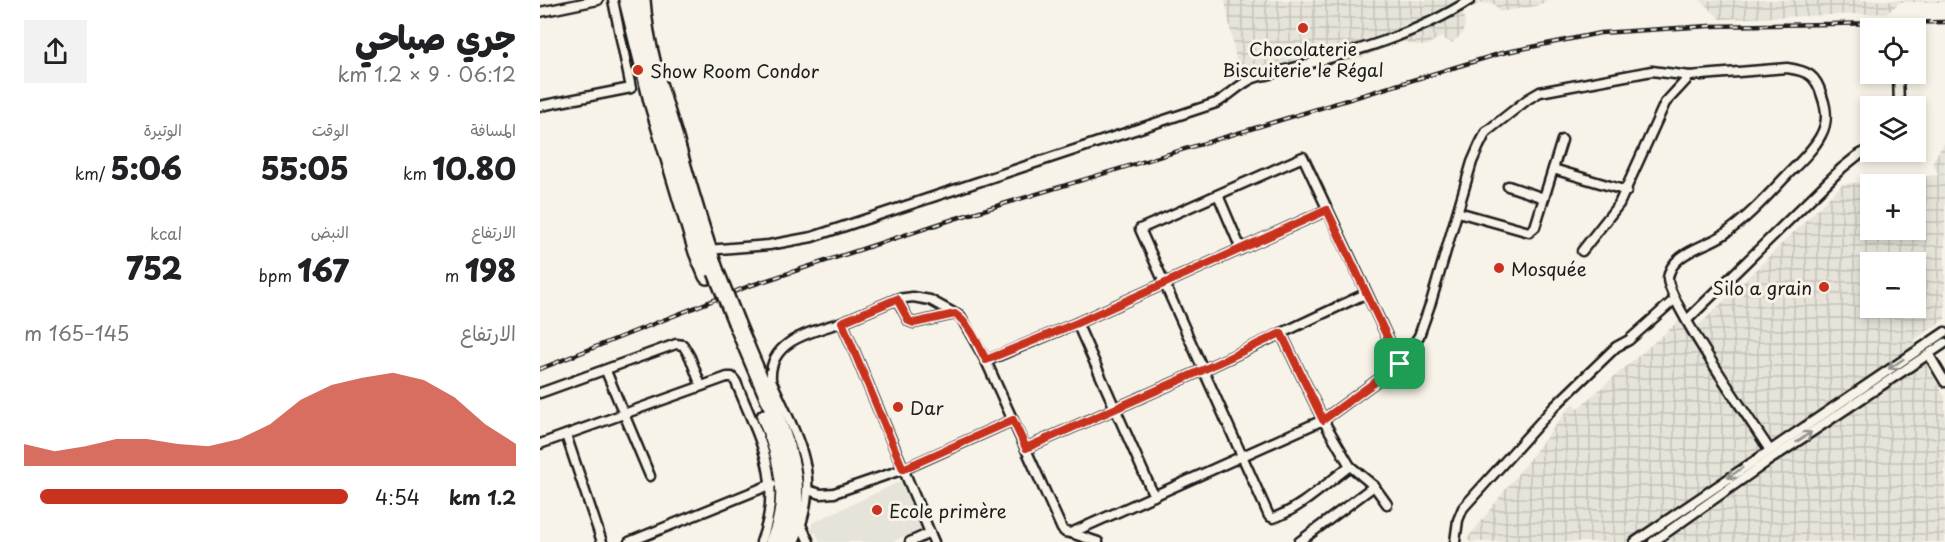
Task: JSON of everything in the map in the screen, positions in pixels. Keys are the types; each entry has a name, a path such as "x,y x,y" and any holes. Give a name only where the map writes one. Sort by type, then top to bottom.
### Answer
{"highway":[{"path":"627,0 653,105 703,251 770,427 783,470 785,489 783,508 773,542"},
{"path":"642,0 648,44 693,202 703,251"},
{"path":"732,324 763,369 793,467 794,505 791,526 785,542"}],"street":[{"path":"540,12 598,0"},
{"path":"540,106 631,88 613,0"},
{"path":"703,251 769,245 812,237 1216,104 1246,81 1258,76 1335,57 1398,36 1441,19 1470,0"},
{"path":"1071,533 1323,420 1400,364 1419,336 1472,162 1486,132 1540,92 1652,71 1690,76 1787,68 1803,70 1815,78 1820,87 1826,120 1820,138 1753,211 1723,235 1681,256 1668,277 1668,285 1687,320 1769,449"},
{"path":"1582,250 1619,204 1627,191 1665,103 1690,76"},
{"path":"1458,212 1529,232 1535,227 1562,140"},
{"path":"1687,320 1842,168 1860,154"},
{"path":"1350,466 1295,506 1273,518 1269,516 1140,229 1303,157 1365,294 1400,364"},
{"path":"1553,170 1627,191"},
{"path":"1508,186 1544,198"},
{"path":"1218,195 1241,249"},
{"path":"986,360 1077,323 1327,210"},
{"path":"1026,448 1203,370 1365,294"},
{"path":"794,542 801,525 808,473 804,457 771,380 763,369 781,349 791,342 897,299 913,297 930,300 961,318 968,327 986,360 1062,529 1065,532 1098,542"},
{"path":"897,299 909,321 914,323 955,314"},
{"path":"1455,542 1458,520 1463,508 1554,407 1616,347 1629,340 1675,299"},
{"path":"842,322 934,542"},
{"path":"1077,323 1154,496"},
{"path":"1635,542 1769,449 1945,332"},
{"path":"1281,333 1323,420 1350,466 1374,486 1387,504"},
{"path":"1653,542 1768,461 1945,343"},
{"path":"540,393 676,344 683,345 701,386"},
{"path":"1929,355 1945,382"},
{"path":"606,371 650,476"},
{"path":"540,444 701,386 728,377 732,378 736,382 768,464 771,484 769,522 761,542"},
{"path":"807,490 821,494 834,493 903,469 1013,420"},
{"path":"566,435 602,542"},
{"path":"628,542 771,484"},
{"path":"1299,542 1374,486"},
{"path":"801,525 809,542"},
{"path":"910,542 930,533"}],"shaded area":[{"path":"1225,0 1550,0 1536,6 1499,12 1494,4 1482,3 1468,9 1463,13 1465,24 1462,34 1452,43 1440,37 1426,46 1404,41 1336,64 1273,79 1253,79 1243,76 1238,71"},
{"path":"1700,0 1945,0 1945,2 1900,2 1887,13 1720,19"},
{"path":"1945,142 1945,319 1913,341 1945,397 1945,542 1470,542 1467,539 1573,403 1578,408 1680,320 1689,335 1843,184 1860,182 1860,240 1926,240 1926,176 1939,175 1932,162"},
{"name":"Ecole primère","path":"901,481 921,529 892,542 820,542 816,533 813,533 812,523"}],"railway":[{"path":"540,369 749,286 957,218 1502,53 1600,33 1709,26 1945,22"}],"place":[{"name":"Chocolaterie Biscuiterie le Régal","path":"1303,28"},
{"name":"Show Room Condor","path":"638,70"},
{"name":"Mosquée","path":"1499,268"},
{"name":"Silo a grain","path":"1824,287"},
{"name":"Dar","path":"898,407"},
{"name":"Ecole primère","path":"877,510"}],"route":[{"path":"1327,210 1400,364 1323,420 1281,333 1026,448 1013,420 903,469 842,322 897,299 909,321 914,323 955,314 968,327 986,360 1077,323 1327,210"}]}
